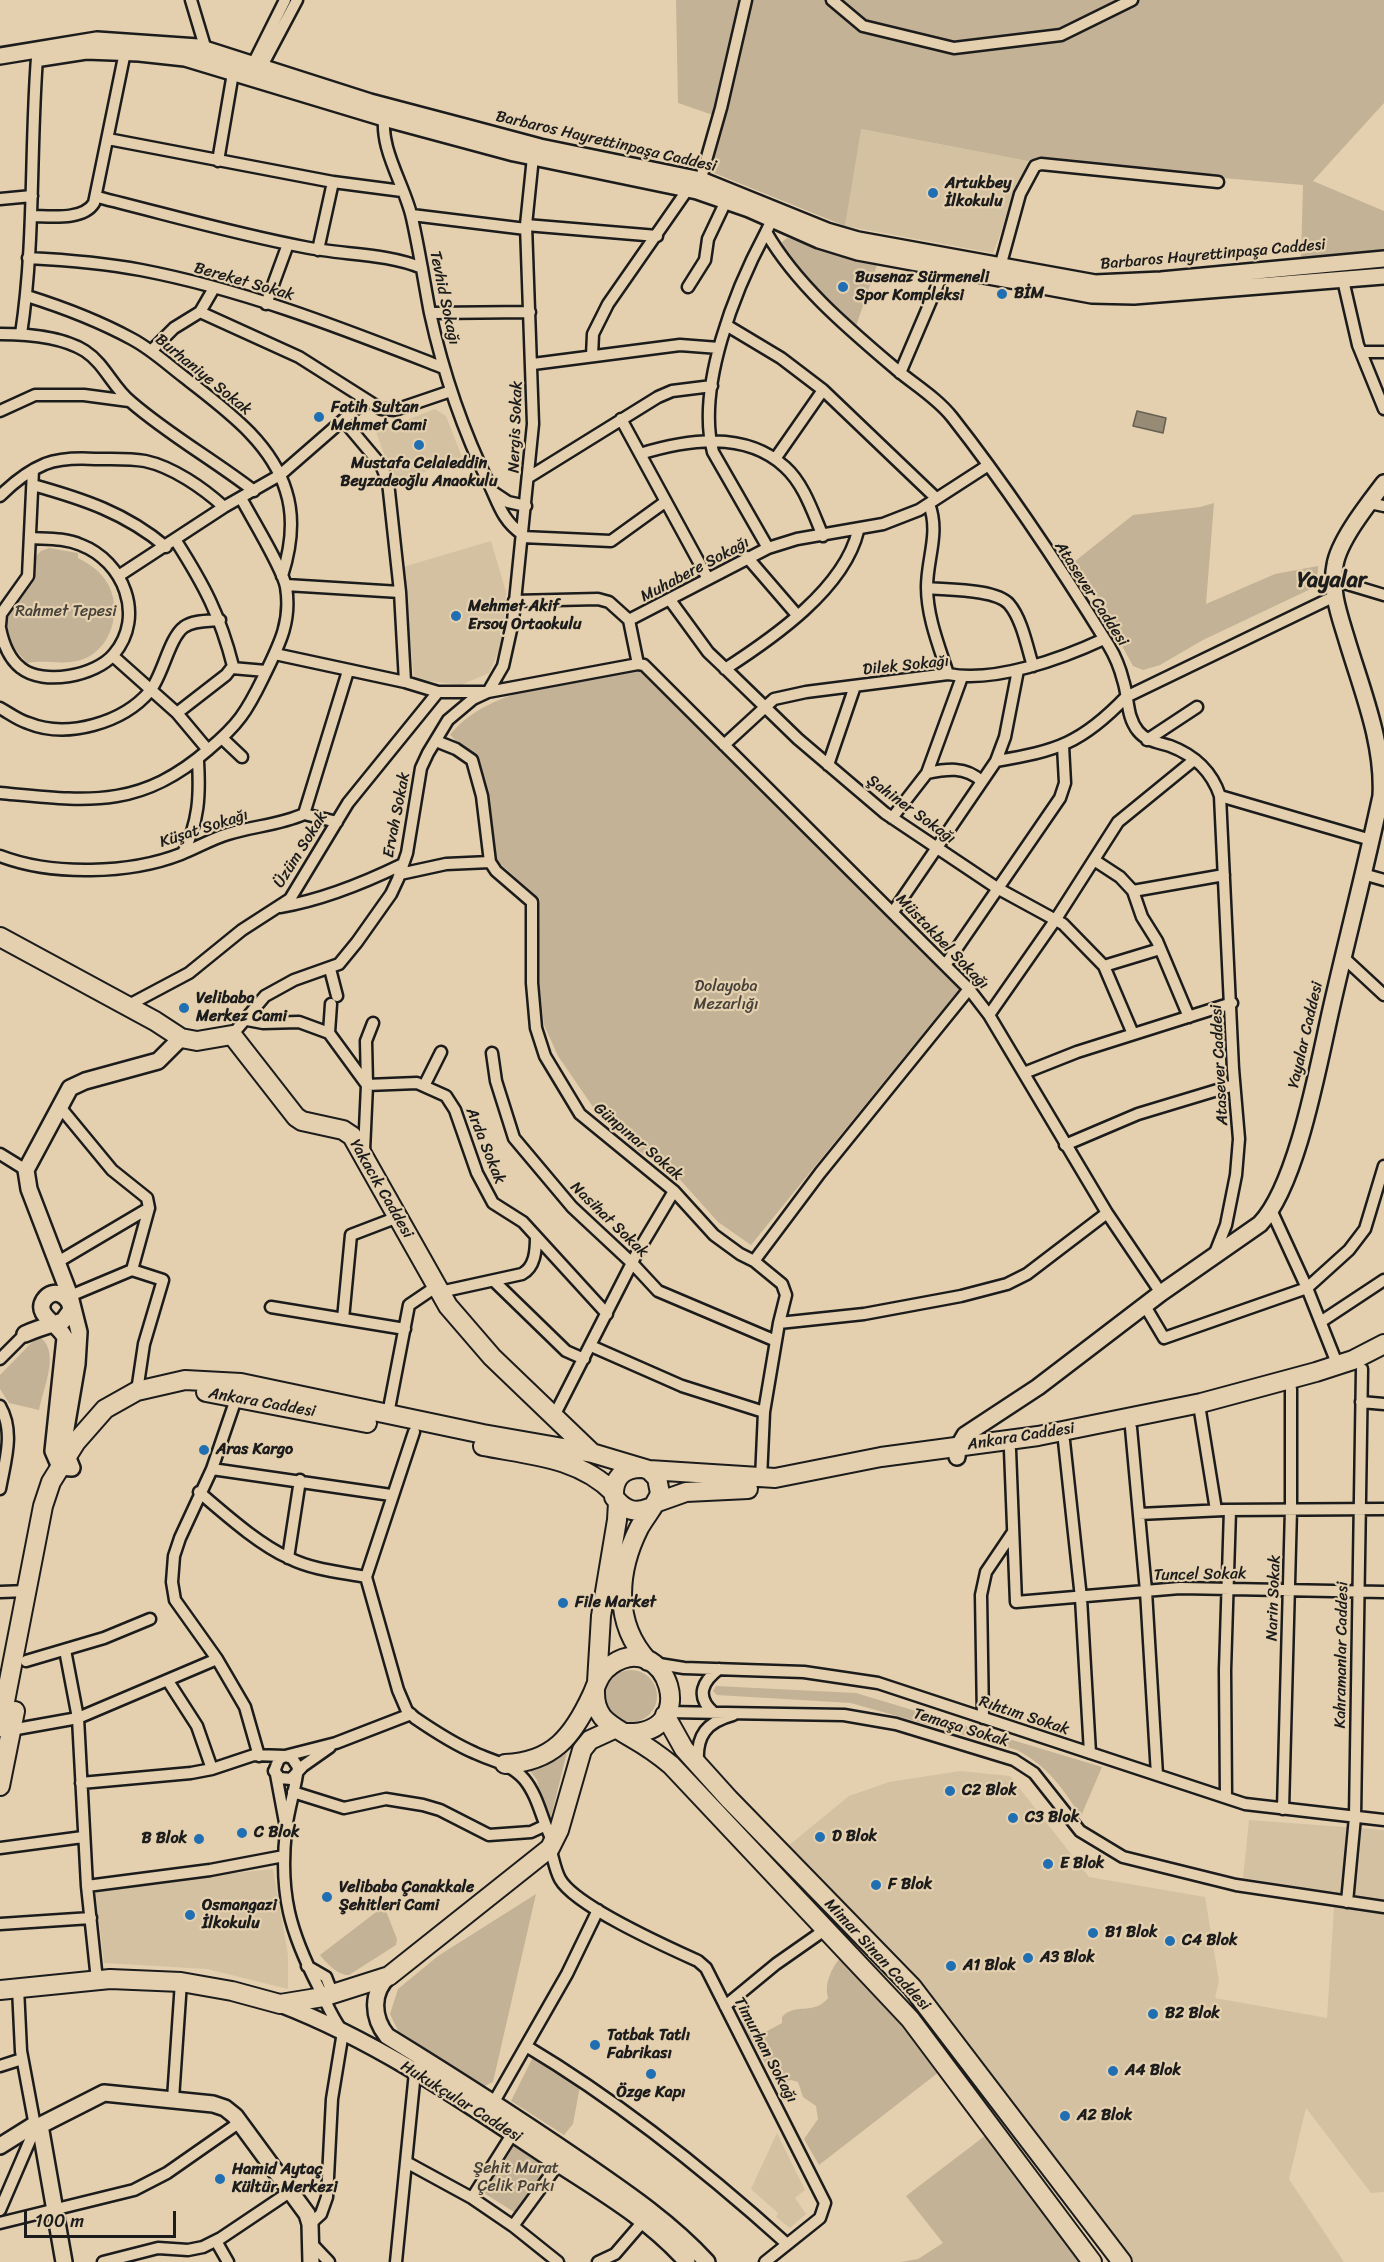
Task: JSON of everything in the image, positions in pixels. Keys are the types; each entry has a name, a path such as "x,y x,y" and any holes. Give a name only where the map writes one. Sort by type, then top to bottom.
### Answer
{"main road":[{"path":"0,937 181,1038 197,1041 232,1035"},
{"name":"Yakacık Caddesi","path":"232,1035 297,1117 302,1121 343,1130 352,1136 364,1152 448,1306 492,1357 553,1418 592,1452"},
{"name":"Ankara Caddesi","path":"0,1786 3,1714 43,1506 66,1464 104,1428 134,1405 161,1395 184,1392 237,1396 557,1460 600,1479 631,1511 686,1492 787,1487 1201,1402 1338,1366 1359,1364 1384,1344"},
{"name":"Ankara Caddesi","path":"3,1714 26,1661 55,1502 75,1442 105,1410 137,1390 168,1382 208,1380 241,1383 388,1414 592,1452 645,1469 761,1479 957,1452 1010,1450 1131,1428 1291,1389 1384,1355"},
{"path":"546,1444 557,1435 553,1418"},
{"path":"549,1839 582,1750 592,1738 619,1731 649,1730 666,1713 670,1690 667,1679 629,1637 622,1614 622,1601 633,1541 660,1488 657,1478 645,1469 629,1469 621,1474 615,1483 617,1520 601,1616 596,1686 598,1712 619,1731"},
{"path":"505,1764 535,1759 564,1742 578,1726 606,1668 616,1661 628,1658 650,1662"},
{"name":"Mimar Sinan Caddesi","path":"666,1713 684,1749 729,1799 912,1987 1122,2262"},
{"name":"Mimar Sinan Caddesi","path":"619,1731 671,1764 910,2019 1092,2262"},
{"name":"Hukukçular Caddesi","path":"9,1989 98,1980 181,1982 232,1991 280,2004 328,1996 389,1976 549,1839"}],"street":[{"path":"190,0 206,50"},
{"path":"257,65 285,0"},
{"path":"257,65 297,0"},
{"path":"592,356 593,334 608,303 695,187 721,108 746,0"},
{"path":"832,0 863,26 954,48 1061,36 1132,0"},
{"name":"Barbaros Hayrettinpaşa Caddesi","path":"0,66 37,53 97,40 184,45 257,65 385,112 533,157 695,187 726,201 769,226 846,248 947,263 1000,267 1095,283 1123,284 1384,259"},
{"name":"Barbaros Hayrettinpaşa Caddesi","path":"0,56 86,51 126,52 185,58 233,73 385,112 540,147 695,187 827,231 947,263 1104,297 1384,276"},
{"path":"31,216 78,214 91,209 97,198 126,52"},
{"path":"21,334 27,296 37,53"},
{"path":"218,161 233,73"},
{"name":"Tevhid Sokağı","path":"385,112 384,132 402,192 412,215 431,314 451,391 507,521 522,535"},
{"path":"108,139 333,182 402,192"},
{"name":"Nergis Sokak","path":"488,692 503,666 510,639 529,477 533,424 533,364 526,227 533,157"},
{"path":"1000,267 1020,194 1035,166 1041,164 1218,182"},
{"path":"318,250 333,182"},
{"path":"0,199 32,196"},
{"path":"97,198 288,244 318,250 390,258 422,268"},
{"path":"687,287 705,260 708,239 726,201"},
{"path":"412,215 526,227 657,236"},
{"path":"768,548 713,452 710,441 712,386 719,348 743,279 769,226"},
{"name":"Atasever Caddesi","path":"769,226 776,250 827,307 950,415 1104,639 1117,663 1131,720 1147,740 1180,750 1194,760 1212,778 1220,796 1232,1003 1234,1085 1239,1139 1236,1174 1227,1225 1214,1256"},
{"path":"266,304 288,244"},
{"name":"Bereket Sokak","path":"28,258 141,270 214,288 328,323 444,368"},
{"path":"900,373 947,263"},
{"path":"1343,280 1361,352 1384,409"},
{"path":"151,351 174,328 200,312 214,288"},
{"name":"Burhaniye Sokak","path":"27,296 81,316 132,339 151,351 220,405 250,433 280,475 292,519 290,554 284,580"},
{"path":"200,312 299,357 381,410 395,410 451,391"},
{"path":"431,314 530,312"},
{"path":"726,325 781,358 823,390 933,501 935,531 927,588 932,623 948,674"},
{"path":"0,334 21,334 62,342 84,350 102,367 129,401 254,491"},
{"path":"533,364 680,345 719,348"},
{"path":"1361,352 1384,351"},
{"path":"529,477 621,419 672,391 712,386"},
{"path":"775,459 823,390"},
{"path":"0,411 35,395 84,395 129,401"},
{"path":"120,575 176,541 224,507 280,475 366,400"},
{"path":"621,419 707,578"},
{"path":"344,421 386,474 400,592 405,682"},
{"path":"640,454 680,443 710,441 737,444 775,459 787,468 801,487 823,536"},
{"path":"0,496 20,477 44,464 73,458 145,461 186,480 211,495 224,507"},
{"name":"Muhabere Sokağı","path":"514,601 598,599 609,602 628,620 768,548 883,524 933,501 987,466"},
{"path":"31,538 64,540 80,544 96,552 120,575 129,603 123,637 113,656 97,667 77,673 36,675 21,668 10,655 0,626 1,614 28,576 33,470"},
{"name":"Yayalar Caddesi","path":"957,1452 965,1435 1038,1387 1161,1293 1260,1224 1272,1212 1300,1134 1380,796 1383,766 1335,596 1334,580 1339,551 1377,505 1384,483"},
{"path":"33,485 114,511 134,522 165,547"},
{"path":"493,492 508,502 526,506"},
{"path":"0,793 50,798 114,797 141,791 170,779 198,761 223,739 247,711 275,654 288,616 284,580 241,498"},
{"path":"522,535 610,541 665,502"},
{"path":"725,669 813,602 843,565 855,545 858,531"},
{"path":"176,541 211,597 220,621 232,668"},
{"path":"747,557 797,615"},
{"path":"284,580 400,592"},
{"path":"1334,580 1384,595"},
{"path":"927,588 985,594 1006,602 1016,617 1033,666"},
{"path":"996,761 1063,746 1102,720 1126,697 1335,596"},
{"name":"Şahiner Sokağı","path":"670,600 708,652 725,669 828,765 892,818 997,888 1056,919 1104,966 1133,1034"},
{"path":"275,654 405,682 438,692 488,692 638,664 628,620"},
{"path":"0,708 28,724 45,728 83,727 125,713 150,691 182,628 194,623 220,621"},
{"name":"Dilek Sokağı","path":"724,745 774,699 948,674 962,677 1017,670 1104,639"},
{"path":"113,656 177,713 208,750"},
{"name":"Müstakbel Sokağı","path":"638,664 644,665 969,989 989,1015 1107,1213 1161,1293"},
{"path":"177,713 232,668 266,671"},
{"path":"893,912 996,761 1005,737 1017,670"},
{"path":"337,822 304,814 348,671"},
{"path":"892,818 927,773 962,677"},
{"path":"828,765 855,686"},
{"name":"Üzüm Sokak","path":"127,1006 174,975 189,973 242,930 280,907 298,888 348,802 438,692"},
{"name":"Ervah Sokak","path":"232,1035 266,996 279,987 339,964 357,942 391,894 402,869 421,768 448,720 472,699 488,692"},
{"path":"1147,740 1197,707"},
{"path":"223,739 242,757"},
{"path":"280,907 306,903 402,869 490,861 490,839 477,771 472,760 456,749 436,741"},
{"path":"946,964 1060,798 1065,783 1063,746"},
{"path":"989,1015 1056,919 1118,822 1129,810 1194,760"},
{"path":"183,853 193,834 197,818 200,796 198,761"},
{"path":"927,773 962,770 973,773 981,781"},
{"path":"1220,796 1371,840"},
{"name":"Küşat Sokağı","path":"0,856 31,865 84,871 146,862 183,853 201,843 230,833 284,822 304,814"},
{"path":"1094,860 1120,877 1133,891 1142,917 1160,950 1189,1017"},
{"name":"Günpınar Sokak","path":"490,861 496,871 532,902 534,1016 545,1056 580,1114 674,1191 714,1235 754,1261 782,1284 786,1295 778,1323 764,1412 761,1479"},
{"path":"1363,874 1384,880"},
{"path":"1133,891 1224,875"},
{"path":"1104,966 1160,950"},
{"path":"1343,957 1384,995"},
{"path":"329,1033 334,1000 330,969"},
{"path":"754,1261 820,1173 969,989"},
{"path":"1024,1073 1133,1034 1232,1003"},
{"path":"247,1020 262,1023 299,1022 329,1033 367,1085"},
{"path":"364,1152 366,1041 373,1023"},
{"path":"66,1464 63,1446 77,1364 79,1332 29,1189 27,1170 70,1088 85,1081 158,1061 181,1038"},
{"path":"424,1086 441,1052"},
{"name":"Nasihat Sokak","path":"492,1053 501,1096 519,1145 572,1207 632,1263 658,1291 776,1341"},
{"name":"Arda Sokak","path":"367,1085 403,1082 424,1086 438,1091 452,1104 473,1164 493,1203 523,1222 607,1314"},
{"path":"1065,1145 1147,1111 1234,1085"},
{"path":"60,1107 112,1170 147,1198 149,1208 132,1270"},
{"path":"0,1154 27,1170"},
{"path":"1145,1306 1164,1338 1307,1288 1349,1250 1365,1229 1384,1166"},
{"path":"553,1418 632,1263 674,1191"},
{"path":"53,1256 149,1208"},
{"path":"1272,1212 1322,1321 1338,1366"},
{"path":"778,1323 864,1314 997,1287 1027,1274 1107,1213"},
{"path":"343,1319 351,1235 398,1217"},
{"path":"388,1414 409,1305 438,1289 495,1282 529,1271 533,1262 536,1237"},
{"path":"53,1256 51,1282 43,1304 45,1318 62,1329 65,1347 53,1451 66,1464"},
{"path":"70,1301 132,1270 163,1280 144,1344 137,1390"},
{"path":"1322,1321 1384,1280"},
{"path":"495,1282 566,1351 584,1359"},
{"path":"0,1359 25,1334 48,1297 57,1294 70,1301"},
{"path":"25,1334 67,1318 70,1301"},
{"path":"271,1307 405,1329"},
{"path":"591,1346 682,1386 764,1412"},
{"name":"Kahramanlar Caddesi","path":"1347,1902 1355,1817 1361,1402 1359,1364"},
{"name":"Narin Sokak","path":"1283,1809 1292,1509 1291,1389"},
{"path":"237,1396 212,1469 199,1492 174,1556 172,1582 175,1600 217,1659 245,1707 259,1756 284,1780 291,1779 303,1766 336,1743"},
{"path":"1361,1402 1384,1404"},
{"path":"0,1406 7,1419 8,1442 0,1489"},
{"path":"1200,1411 1216,1510"},
{"path":"1131,1428 1146,1591 1157,1775"},
{"path":"81,1783 212,1769 249,1756 285,1756 336,1743 411,1714 398,1690 366,1577 391,1495 414,1432"},
{"path":"1064,1441 1081,1598 1090,1753"},
{"path":"983,1718 981,1594 986,1572 1013,1532 1010,1450"},
{"path":"212,1469 391,1495"},
{"path":"288,1558 300,1480"},
{"path":"199,1492 228,1517 288,1558 318,1569 366,1577"},
{"path":"1139,1514 1216,1510 1384,1509"},
{"path":"1226,1797 1225,1670 1230,1510"},
{"name":"Tuncel Sokak","path":"1013,1532 1016,1602 1180,1588 1289,1588 1384,1592"},
{"path":"0,1592 28,1591"},
{"path":"26,1661 104,1638 150,1619"},
{"path":"65,1650 78,1718 83,1837 98,1980"},
{"path":"3,1714 78,1718 217,1659"},
{"name":"Rıhtım Sokak","path":"650,1662 684,1668 804,1672 878,1683 1245,1804 1384,1820"},
{"path":"712,1712 705,1705 702,1690 706,1678 719,1669"},
{"path":"168,1681 197,1726 212,1769"},
{"path":"698,1763 697,1749 706,1727 714,1721 746,1712"},
{"name":"Temaşa Sokak","path":"666,1713 746,1712 844,1715 896,1724 951,1739 1014,1760 1034,1773 1080,1831 1123,1857 1236,1885 1347,1902"},
{"name":"Timurhan Sokağı","path":"411,1714 450,1740 505,1764 522,1777 529,1786 549,1839 559,1878 566,1886 598,1910 698,1961 706,1968 825,2202 820,2218 765,2262"},
{"path":"285,1756 276,1762 275,1772 286,1828"},
{"path":"285,1756 295,1760 298,1767 286,1828 284,1856 283,1889 292,1934 306,1964 328,1996 328,2010 343,2032 332,2099 327,2198 321,2214 310,2224"},
{"path":"293,1792 344,1808 386,1799 423,1805 440,1809 489,1834 531,1832 549,1839"},
{"path":"0,1848 83,1837"},
{"path":"87,1886 200,1871 284,1856"},
{"path":"1347,1902 1384,1907"},
{"path":"486,2115 526,2046 598,1910"},
{"path":"0,1924 91,1918"},
{"path":"725,2006 776,1964 826,1929"},
{"name":"Hukukçular Caddesi","path":"389,1976 376,1992 381,2028 387,2036 494,2101 563,2158 648,2215 684,2256 706,2262"},
{"path":"173,2098 181,1982"},
{"path":"9,1989 35,2133 44,2163 64,2262"},
{"name":"Hukukçular Caddesi","path":"280,2004 343,2032 415,2072 513,2133 563,2158"},
{"path":"526,2046 585,2081 650,2130 729,2192 787,2244"},
{"path":"396,2262 415,2072 422,2058"},
{"path":"0,2066 22,2059"},
{"path":"0,2146 35,2133 52,2119 104,2093 173,2098 225,2108 240,2122 307,2214 310,2224 311,2262"},
{"path":"0,2223 121,2194 150,2182 240,2122"},
{"path":"0,2210 35,2133"},
{"path":"472,2198 513,2133"},
{"path":"513,2226 563,2158"},
{"path":"406,2162 472,2198 513,2226 558,2262"},
{"path":"103,2262 140,2257 158,2248 195,2249 216,2241 291,2191"},
{"path":"598,2262 615,2254 648,2215"},
{"path":"216,2241 228,2262"},
{"path":"311,2242 329,2262"}],"shaded area":[{"name":"Artukbey İlkokulu","path":"860,129 1028,161 993,253 845,226"},
{"name":"Mustafa Celaleddin Beyzadeoğlu Anaokulu","path":"435,409 446,416 462,457 395,484 376,432"},
{"path":"1137,411 1166,418 1163,433 1133,426"},
{"name":"Mehmet Akif Ersoy Ortaokulu","path":"491,541 506,592 503,641 489,673 461,685 414,679 403,567"},
{"path":"960,1771 1010,1776 1089,1877 1205,1897 1219,1981 1215,1998 1327,2018 1335,1892 1243,1878 1249,1820 1384,1830 1384,2192 1371,2193 1306,2108 1289,2179 1344,2262 1130,2262 1091,2203 908,1966 788,1846 849,1796 889,1782"},
{"name":"Osmangazi İlkokulu","path":"273,1869 288,1955 288,1989 207,1969 104,1963 95,1888"},
{"path":"777,2133 805,2190 795,2198 806,2214 790,2228 776,2217 778,2213 751,2189"}],"green space":[{"path":"676,0 1384,0 1384,103 1313,181 1384,211 1384,252 1301,258 1303,185 1028,161 861,129 845,226 714,173 695,170 713,115 678,103"},
{"name":"Busenaz Sürmeneli Spor Kompleksi","path":"787,238 878,262 856,326 839,312 783,251 782,242"},
{"path":"1214,503 1206,604 1275,574 1318,566 1317,586 1203,640 1160,665 1143,670 1133,666 1102,609 1069,566 1133,515 1200,507"},
{"name":"Rahmet Tepesi","path":"49,548 78,553 78,558 92,566 104,578 113,599 113,622 104,643 86,658 71,662 27,663 13,647 4,618 33,559 41,551"},
{"name":"Dolayoba Mezarlığı","path":"641,668 918,942 960,988 751,1245 718,1222 674,1173 634,1148 593,1107 558,1056 544,1025 538,973 540,899 497,861 481,764 450,735 467,718 488,705 512,695 565,681"},
{"path":"41,1338 47,1345 50,1362 39,1410 9,1403 0,1389 0,1375 35,1339"},
{"path":"626,1670 636,1670 645,1674 653,1682 657,1696 653,1710 645,1718 636,1722 626,1722 617,1718 609,1710 605,1701 605,1691 609,1682 617,1674"},
{"path":"716,1686 856,1693 1102,1767 1081,1816 1061,1787 1046,1771 1017,1750 851,1703 717,1695 713,1691"},
{"path":"568,1748 551,1817 546,1816 537,1780 527,1767"},
{"path":"536,1894 493,2082 483,2087 398,2031 390,2014 398,1989 438,1956"},
{"path":"384,1906 397,1939 396,1945 349,1975 337,1971 326,1962 320,1955"},
{"path":"840,1958 884,2002 939,2072 819,2165 804,2139 818,2119 816,2106 803,2097 798,2082 791,2080 777,2083 741,2022 748,2019 750,2029 758,2036 782,2023 782,2017 787,2013 823,2003 828,1998 829,1977"},
{"path":"533,2057 580,2086 573,2124 564,2135 511,2101"},
{"path":"986,2135 1086,2262 900,2262 918,2259 943,2243 906,2196"},
{"name":"Şehit Murat Çelik Parkı","path":"516,2143 549,2164 517,2214 484,2193"}],"place":[{"name":"Artukbey İlkokulu","path":"933,193"},
{"name":"Busenaz Sürmeneli Spor Kompleksi","path":"843,287"},
{"name":"BİM","path":"1002,294"},
{"name":"Fatih Sultan Mehmet Cami","path":"319,417"},
{"name":"Mustafa Celaleddin Beyzadeoğlu Anaokulu","path":"419,445"},
{"name":"Mehmet Akif Ersoy Ortaokulu","path":"456,616"},
{"name":"Velibaba Merkez Cami","path":"184,1008"},
{"name":"Aras Kargo","path":"204,1450"},
{"name":"File Market","path":"563,1603"},
{"name":"C2 Blok","path":"950,1791"},
{"name":"C3 Blok","path":"1013,1818"},
{"name":"C Blok","path":"242,1833"},
{"name":"D Blok","path":"820,1837"},
{"name":"B Blok","path":"199,1839"},
{"name":"E Blok","path":"1048,1864"},
{"name":"F Blok","path":"876,1885"},
{"name":"Velibaba Çanakkale Şehitleri Cami","path":"327,1897"},
{"name":"Osmangazi İlkokulu","path":"190,1915"},
{"name":"B1 Blok","path":"1093,1933"},
{"name":"C4 Blok","path":"1170,1941"},
{"name":"A3 Blok","path":"1028,1958"},
{"name":"A1 Blok","path":"951,1966"},
{"name":"B2 Blok","path":"1153,2014"},
{"name":"Tatbak Tatlı Fabrikası","path":"595,2045"},
{"name":"A4 Blok","path":"1113,2071"},
{"name":"Özge Kapı","path":"651,2074"},
{"name":"A2 Blok","path":"1065,2116"},
{"name":"Hamid Aytaç Kültür Merkezi","path":"220,2179"}],"district":[{"name":"Yayalar","path":"1332,581"}]}
